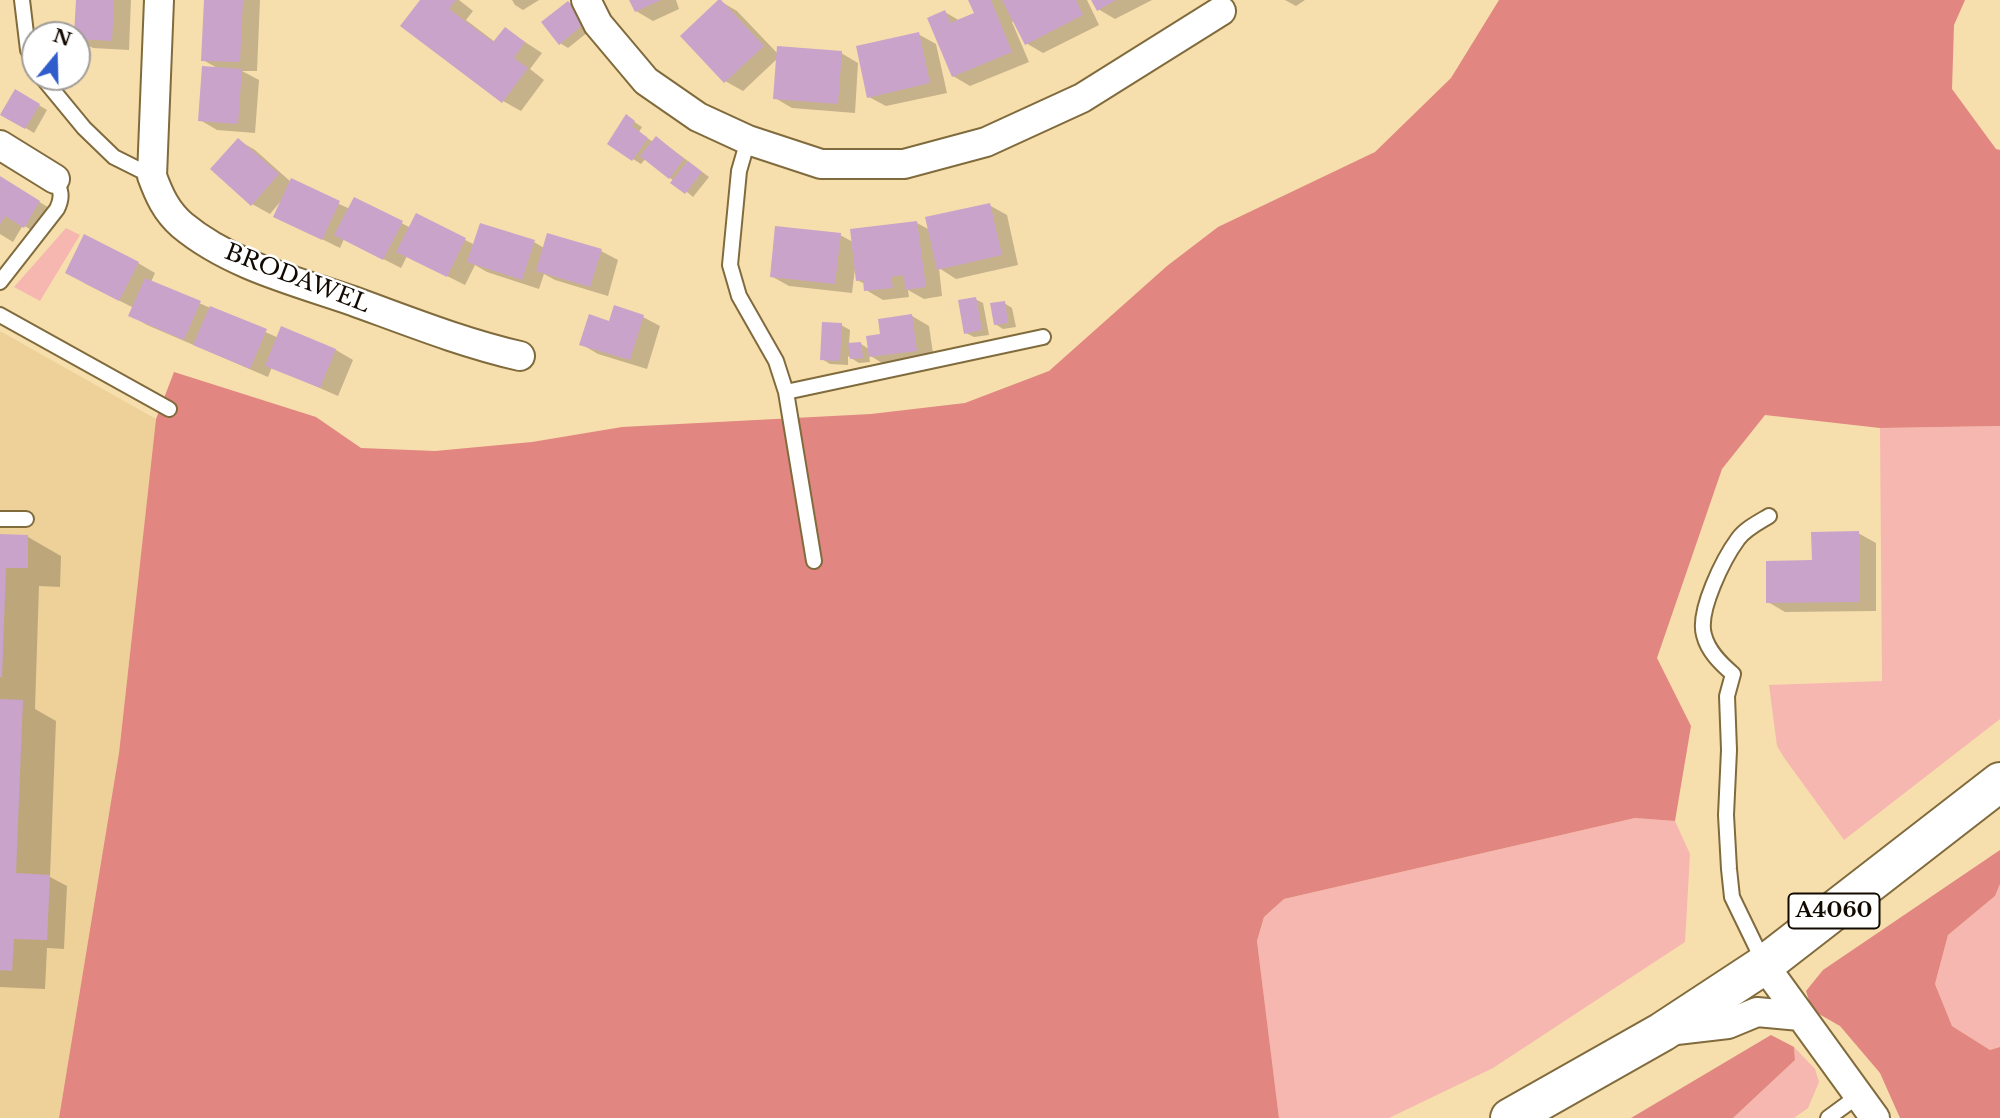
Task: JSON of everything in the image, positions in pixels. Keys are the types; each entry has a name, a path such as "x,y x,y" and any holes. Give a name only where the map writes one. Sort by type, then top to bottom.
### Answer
{"highway":[{"name":"A4060","path":"1510,1118 1662,1032 1764,965 2000,782"}],"street":[{"name":"BRODAWEL","path":"159,0 152,176 162,203 182,225 224,253 482,348 520,356"},
{"path":"586,0 598,24 646,81 698,117 748,141 821,164 904,164 986,142 1082,98 1221,11"},
{"path":"0,145 55,179"},
{"path":"1764,965 1875,1118"},
{"path":"1662,1032 1728,1024 1757,1012 1800,1016"}],"lane":[{"path":"22,0 24,21"},
{"path":"53,91 83,128 114,157 152,176"},
{"path":"748,141 739,172 730,265 739,296 776,361 786,392 814,561"},
{"path":"0,282 62,200 61,190 55,179"},
{"path":"0,315 169,409"},
{"path":"786,392 1042,337"},
{"path":"1764,965 1732,897 1729,869 1726,815 1729,750 1727,696 1733,674 1717,661 1703,634 1706,604 1720,569 1740,536 1769,516"},
{"path":"0,519 26,519"},
{"path":"1828,1118 1858,1096"}],"shaded area":[{"path":"1499,0 1965,0 1954,25 1952,89 1996,149 2000,150 2000,426 1880,428 1765,415 1722,469 1657,658 1691,726 1675,821 1635,818 1284,899 1264,917 1257,941 1279,1118 59,1118 119,753 156,419 174,372 316,417 361,448 435,451 532,442 622,427 871,414 965,403 1049,371 1167,266 1218,227 1375,152 1451,78"},
{"path":"66,228 80,235 40,301 14,287"},
{"path":"0,331 156,419 119,753 59,1118 0,1118"},
{"path":"2000,426 2000,719 1844,840 1777,746 1769,685 1882,681 1880,428"},
{"path":"1635,818 1675,821 1690,854 1685,942 1493,1068 1389,1118 1279,1118 1257,941 1264,917 1284,899"},
{"path":"2000,850 2000,884 1995,896 1948,935 1935,984 1952,1026 1990,1050 2000,1047 2000,1118 1900,1118 1880,1073 1840,1026 1812,1010 1806,991 1823,970"},
{"path":"2000,884 2000,1047 1990,1050 1952,1026 1935,984 1948,935 1995,896"},
{"path":"1771,1035 1794,1047 1795,1060 1733,1118 1631,1118"},
{"path":"1794,1047 1815,1069 1819,1082 1808,1108 1794,1118 1733,1118 1795,1060"}],"building":[{"path":"76,0 114,0 112,41 91,40 91,21 75,21"},
{"path":"204,0 243,0 240,62 201,61"},
{"path":"420,0 456,0 449,9 493,42 505,27 525,42 514,58 528,68 502,103 400,26"},
{"path":"629,0 661,0 635,12"},
{"path":"721,0 764,46 724,83 680,36"},
{"path":"968,0 991,0 1012,52 952,77 927,18 945,10 950,23 974,13"},
{"path":"1002,0 1076,0 1083,15 1025,45"},
{"path":"1091,0 1116,0 1097,11"},
{"path":"568,1 586,22 559,45 541,22"},
{"path":"919,32 930,83 867,98 856,46"},
{"path":"777,46 842,51 838,104 773,99"},
{"path":"202,66 242,69 238,124 198,121"},
{"path":"15,89 40,104 25,129 0,115"},
{"path":"626,114 635,121 632,126 648,138 632,161 607,144"},
{"path":"656,136 684,159 669,179 640,156"},
{"path":"238,138 279,174 251,206 210,169"},
{"path":"688,161 702,172 685,194 670,183"},
{"path":"0,176 40,201 24,228 5,216 0,225"},
{"path":"291,178 340,201 322,240 273,217"},
{"path":"354,197 403,221 383,260 334,235"},
{"path":"990,203 1002,255 937,270 925,217"},
{"path":"416,213 466,238 447,277 396,252"},
{"path":"917,221 926,287 905,290 904,275 891,277 893,288 864,291 863,280 856,281 850,229"},
{"path":"480,223 535,240 522,280 467,262"},
{"path":"775,226 841,233 835,284 770,277"},
{"path":"547,233 602,249 590,287 536,271"},
{"path":"84,234 139,262 119,301 65,273"},
{"path":"145,278 201,301 184,340 128,316"},
{"path":"976,297 982,330 964,334 958,300"},
{"path":"1005,301 1008,323 994,325 990,303"},
{"path":"614,305 644,315 630,360 579,345 589,314 609,321"},
{"path":"210,306 267,329 250,369 193,345"},
{"path":"912,314 917,351 869,357 866,336 880,334 878,319"},
{"path":"822,322 842,323 840,361 820,360"},
{"path":"281,326 336,349 320,388 265,366"},
{"path":"861,342 863,358 850,359 848,343"},
{"path":"1859,531 1859,602 1766,603 1766,561 1812,560 1811,532"},
{"path":"0,534 28,535 28,568 6,568 2,677 0,677"},
{"path":"0,699 23,700 16,873 50,875 47,940 14,939 12,971 0,970"}]}
